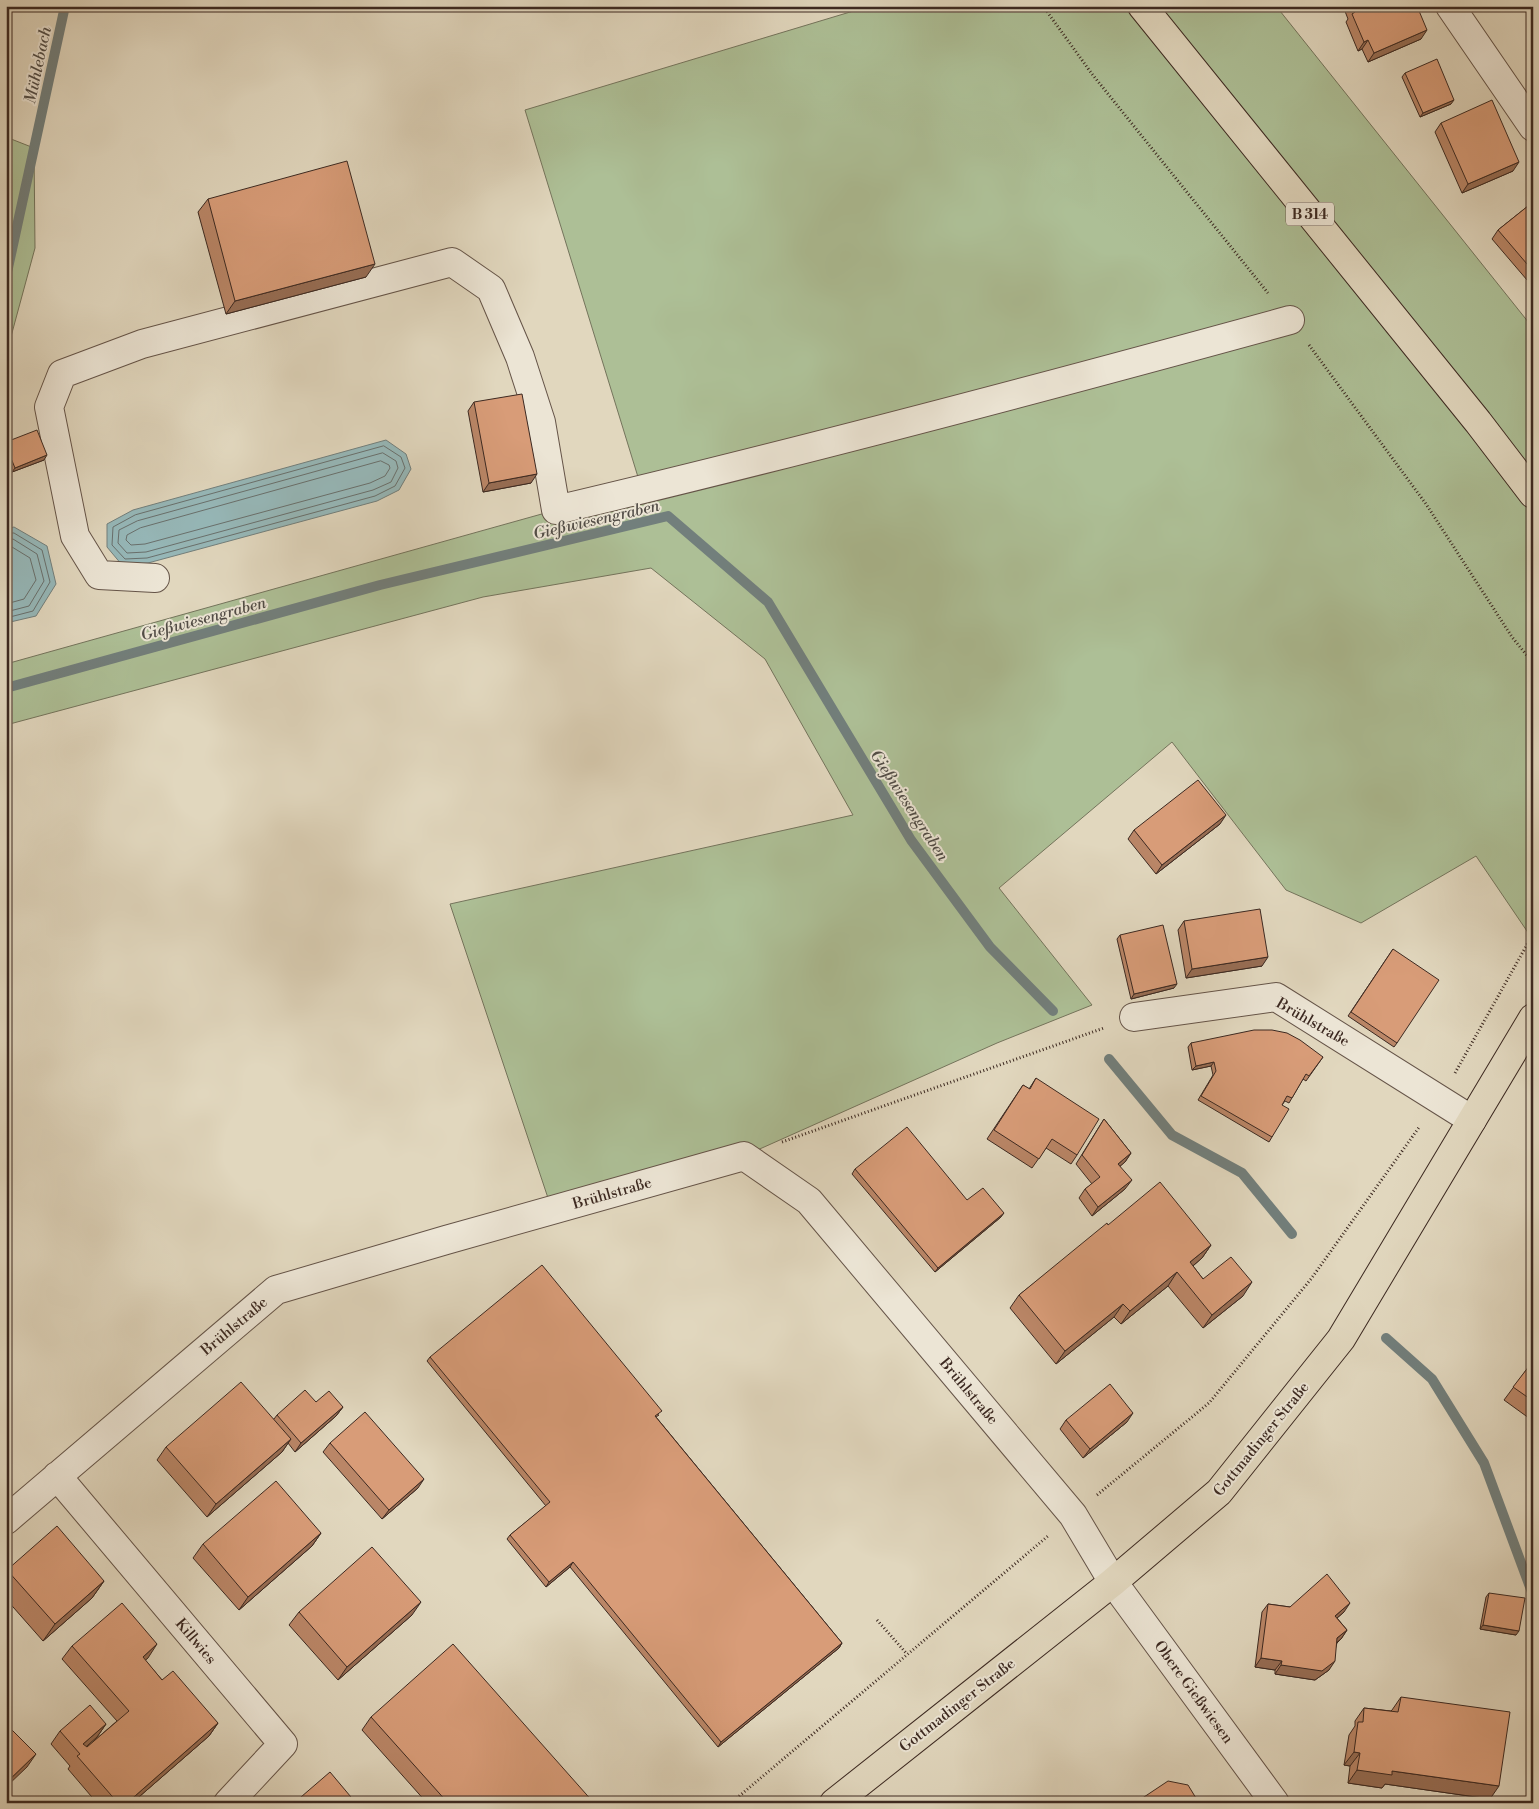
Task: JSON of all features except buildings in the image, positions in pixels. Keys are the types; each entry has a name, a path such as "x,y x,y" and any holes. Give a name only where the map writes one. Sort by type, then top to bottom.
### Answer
{"main road":[{"name":"B 314","path":"1142,6 1478,422 1533,494"},
{"name":"Gottmadinger Straße","path":"834,1803 1113,1582 1220,1492 1341,1339 1533,1018"}],"street":[{"path":"1450,6 1533,127"},
{"path":"155,578 99,574 75,536 48,407 62,374 142,344 452,262 491,289 520,357 541,422 556,510 708,474 972,407 1290,320"},
{"name":"Brühlstraße","path":"1134,1017 1276,997 1472,1120"},
{"name":"Brühlstraße","path":"6,1520 276,1290 744,1156 809,1202 1073,1515 1113,1582"},
{"name":"Killwies","path":"57,1476 283,1744 228,1803"},
{"name":"Obere Gießwiesen","path":"1113,1582 1276,1803"}],"path":[{"path":"1043,6 1092,74 1290,320 1426,504 1512,637 1533,663"},
{"path":"731,1803 1209,1403 1311,1279 1440,1100 1533,934"},
{"path":"744,1156 1134,1017"},
{"path":"877,1620 907,1654"}],"green space":[{"path":"870,6 1276,6 1533,328 1533,934 1531,937 1476,856 1361,923 1286,890 1172,742 999,888 1092,1005 997,1043 744,1156 552,1210 450,904 853,815 765,659 651,568 483,597 6,725 6,664 556,510 642,490 525,110"},
{"path":"6,137 34,148 35,248 6,355"}],"water":[{"path":"386,440 406,454 411,469 399,490 377,501 148,563 122,565 107,547 107,524 133,510"},
{"path":"14,527 47,546 56,584 36,616 6,623 6,529"}],"waterway":[{"name":"Mühlebach","path":"6,277 65,6"},
{"name":"Gießwiesengraben","path":"6,688 380,585 668,516 768,602 911,840 990,947 1053,1011"},
{"name":"Gießwiesengraben","path":"1109,1059 1172,1135 1242,1173 1292,1234"},
{"name":"Gießwiesengraben","path":"1386,1338 1432,1379 1484,1463 1533,1595"}]}
